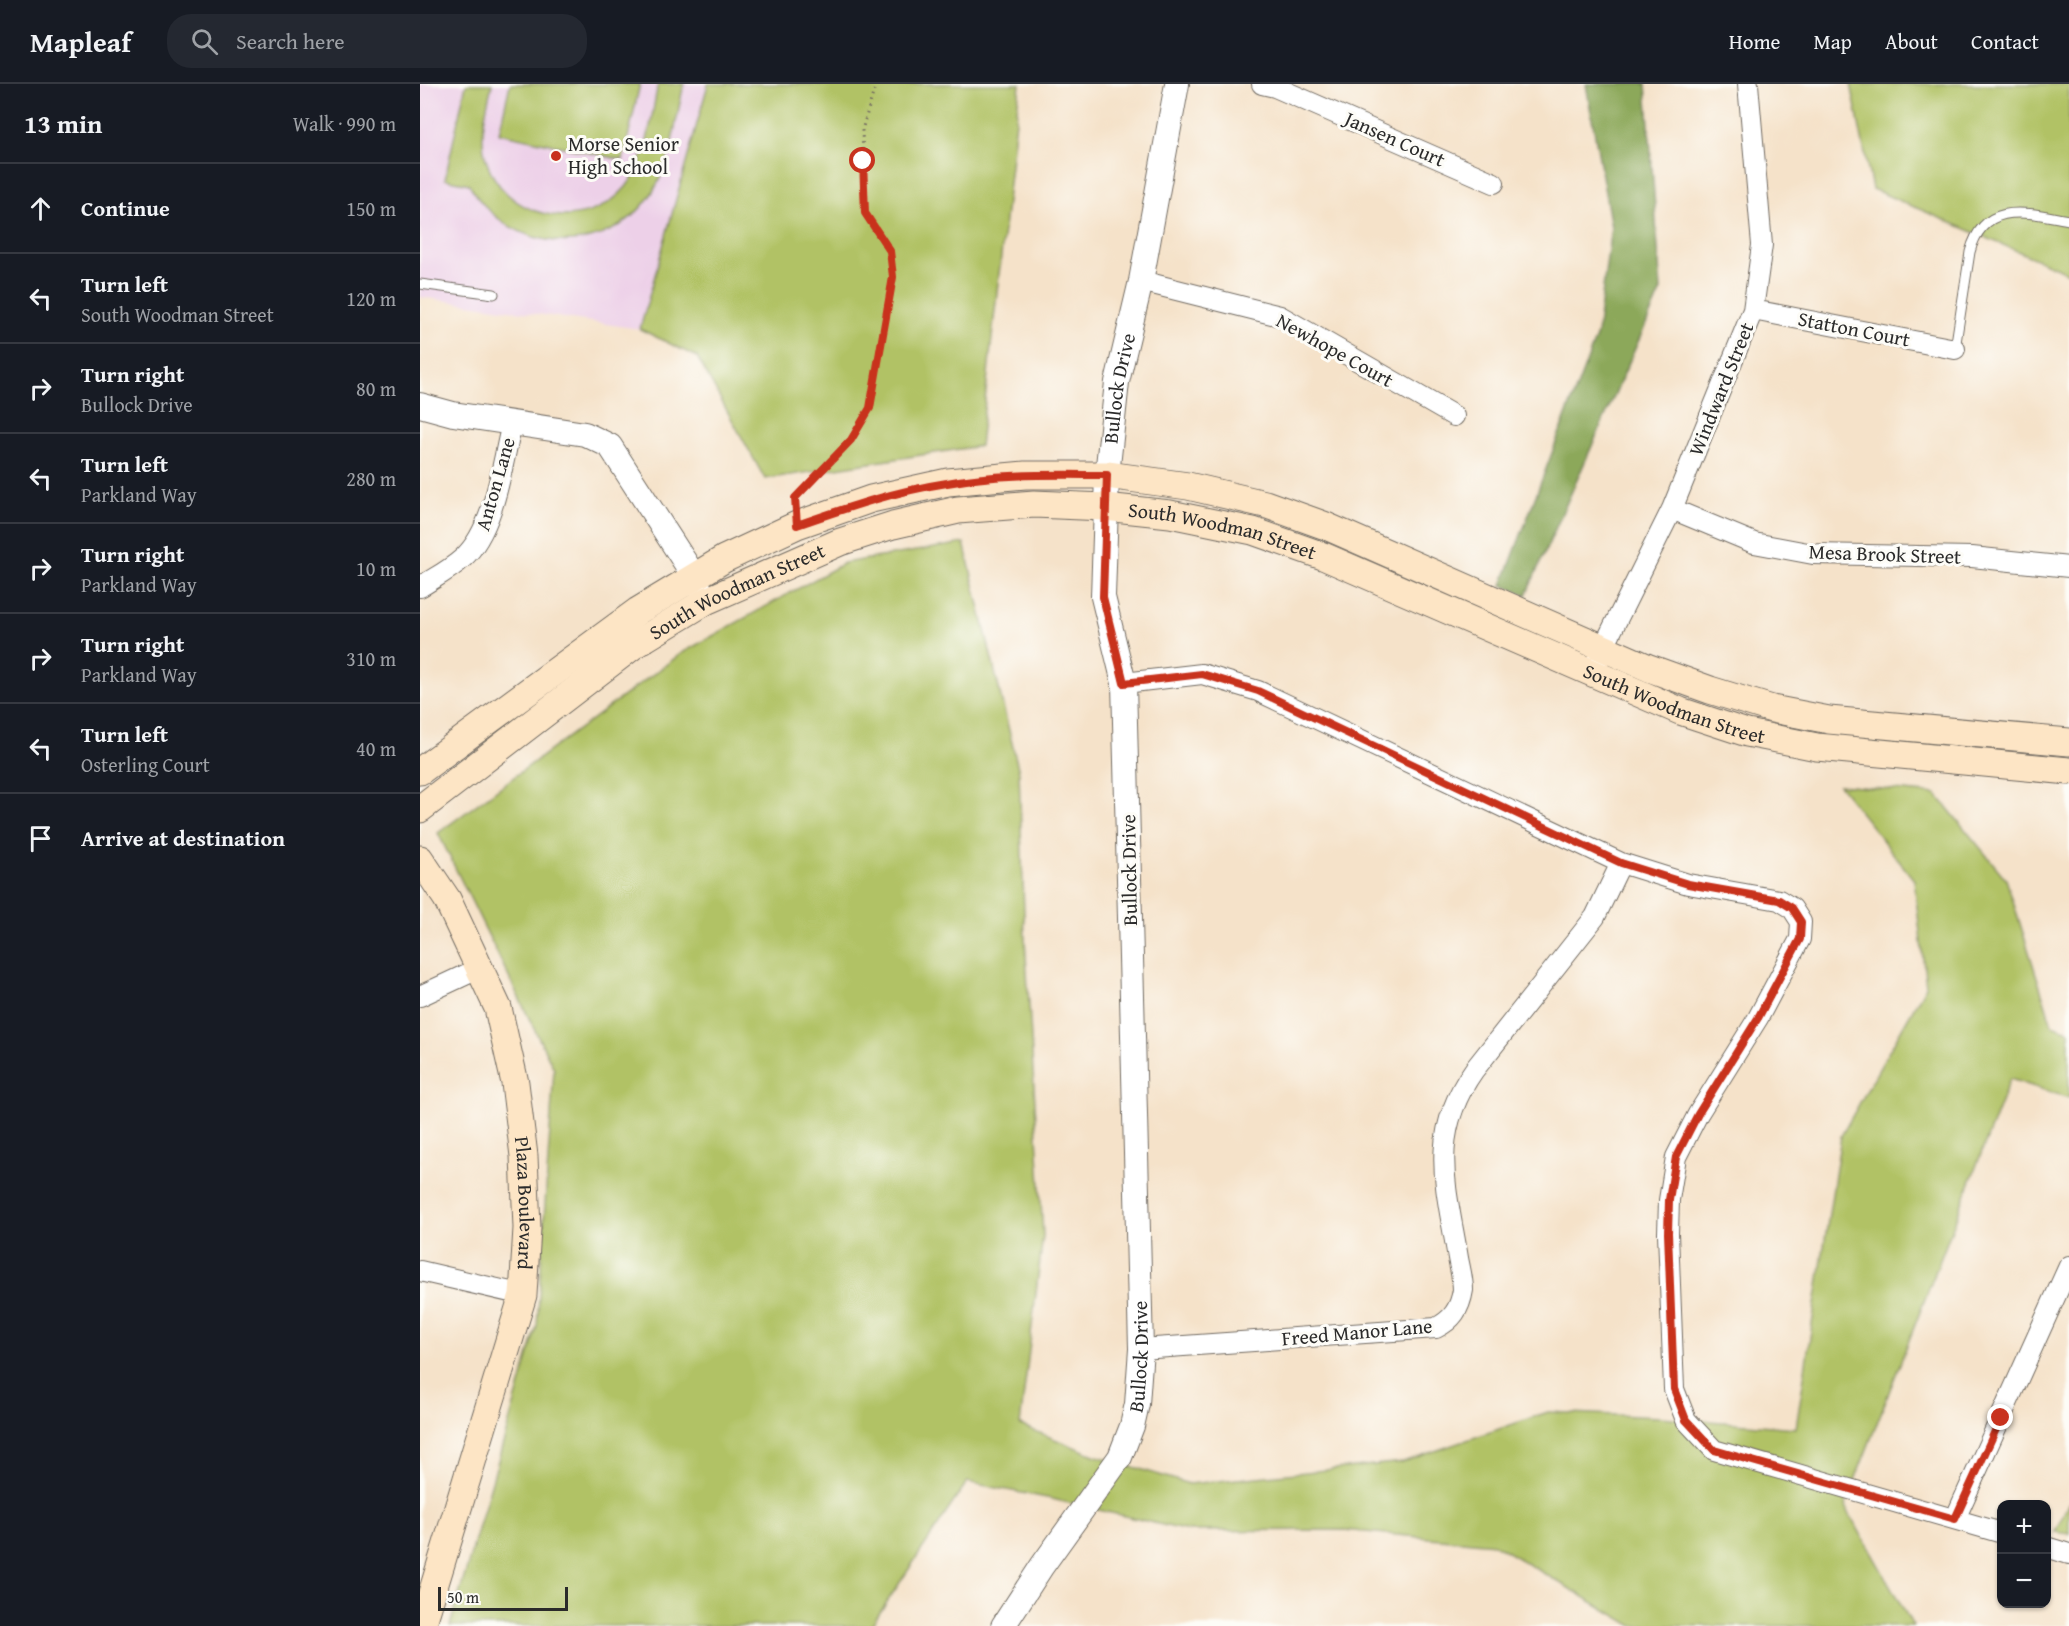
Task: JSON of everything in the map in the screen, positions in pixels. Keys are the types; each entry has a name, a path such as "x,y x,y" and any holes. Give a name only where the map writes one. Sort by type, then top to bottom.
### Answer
{"main road":[{"name":"South Woodman Street","path":"420,771 638,611 724,559 797,525 871,499 948,482 1025,475 1107,475 1188,486 1265,504 1326,526 1648,668 1772,709 1829,720 2069,742"},
{"name":"South Woodman Street","path":"420,808 626,651 706,601 840,542 893,525 958,510 1034,504 1105,507 1170,514 1252,531 1323,556 1680,711 1746,733 1817,747 2069,771"},
{"name":"Plaza Boulevard","path":"420,859 447,899 498,1008 515,1083 524,1156 527,1228 523,1295 422,1626"}],"street":[{"name":"Bullock Drive","path":"1003,1626 1042,1566 1120,1458 1132,1426 1137,1404 1141,1348 1124,683 1103,597 1105,507 1117,382 1142,280 1177,84"},
{"name":"Jansen Court","path":"1262,84 1275,87 1494,183"},
{"name":"Windward Street","path":"1591,673 1672,509 1753,310 1762,245 1748,84"},
{"name":"Newhope Court","path":"1142,280 1280,316 1454,416"},
{"name":"Statton Court","path":"1753,310 1955,349"},
{"path":"420,405 453,414 585,434 610,446 694,576 706,601"},
{"name":"Anton Lane","path":"420,588 463,558 479,539 491,512 512,423"},
{"name":"Mesa Brook Street","path":"1672,509 1755,543 1813,555 1972,557 2069,567"},
{"path":"1124,683 1202,674 1258,691 1621,863 1688,884 1779,900 1792,908 1801,922 1800,939 1758,1018 1698,1114 1676,1157 1669,1200 1668,1233 1674,1389 1686,1420 1714,1450 1997,1532"},
{"name":"Freed Manor Lane","path":"1141,1348 1436,1328 1452,1317 1462,1301 1463,1290 1444,1172 1444,1142 1451,1112 1474,1070 1595,917 1621,863"},
{"path":"420,996 480,968"},
{"path":"1955,1519 2069,1266"},
{"path":"420,1271 523,1295"},
{"path":"2051,1549 2069,1554"}],"lane":[{"path":"1955,349 1970,252 1973,241 1980,230 1988,221 2007,213 2022,212 2069,220"},
{"path":"420,284 494,294"}],"path":[{"path":"797,525 795,498 851,440 870,408 882,342 893,277 890,251 865,213 862,130 876,84"}],"shaded area":[{"name":"Morse Senior High School","path":"420,84 712,84 674,227 640,329 420,297"}],"green space":[{"path":"466,84 492,84 484,120 483,147 494,177 508,194 526,207 546,214 567,216 588,212 609,203 626,187 644,151 658,84 684,84 673,138 665,166 654,190 635,213 612,230 587,239 560,241 534,237 509,226 487,208 469,184 445,179"},
{"path":"510,84 640,84 623,160 499,133"},
{"path":"708,84 1020,84 980,446 765,479 697,357 640,329"},
{"path":"1586,84 1646,84 1661,290 1526,595 1502,585 1597,334 1611,227"},
{"path":"1851,84 2069,84 2069,273 1872,189"},
{"path":"964,543 1019,772 1025,939 1043,1235 1020,1425 1094,1455 1189,1484 1403,1462 1548,1412 1660,1417 1796,1428 1841,1136 1926,986 1914,880 1839,785 1936,794 2006,879 2052,1025 2069,1031 2069,1098 2010,1079 1845,1506 1913,1626 1633,1626 1494,1544 1344,1530 1188,1531 1052,1499 967,1482 871,1626 450,1626 537,1326 554,1069 438,833 682,653 844,563"},
{"path":"2069,1502 2069,1534 2055,1532"}],"place":[{"name":"Morse Senior High School","path":"556,156"}],"route":[{"path":"863,161 865,213 890,251 893,277 882,342 870,408 851,440 795,498 797,525 871,499 948,482 1025,475 1107,475 1103,597 1124,683 1202,674 1258,691 1621,863 1688,884 1779,900 1792,908 1801,922 1800,939 1758,1018 1698,1114 1676,1157 1669,1200 1668,1233 1674,1389 1686,1420 1714,1450 1955,1519 2001,1418"}]}
